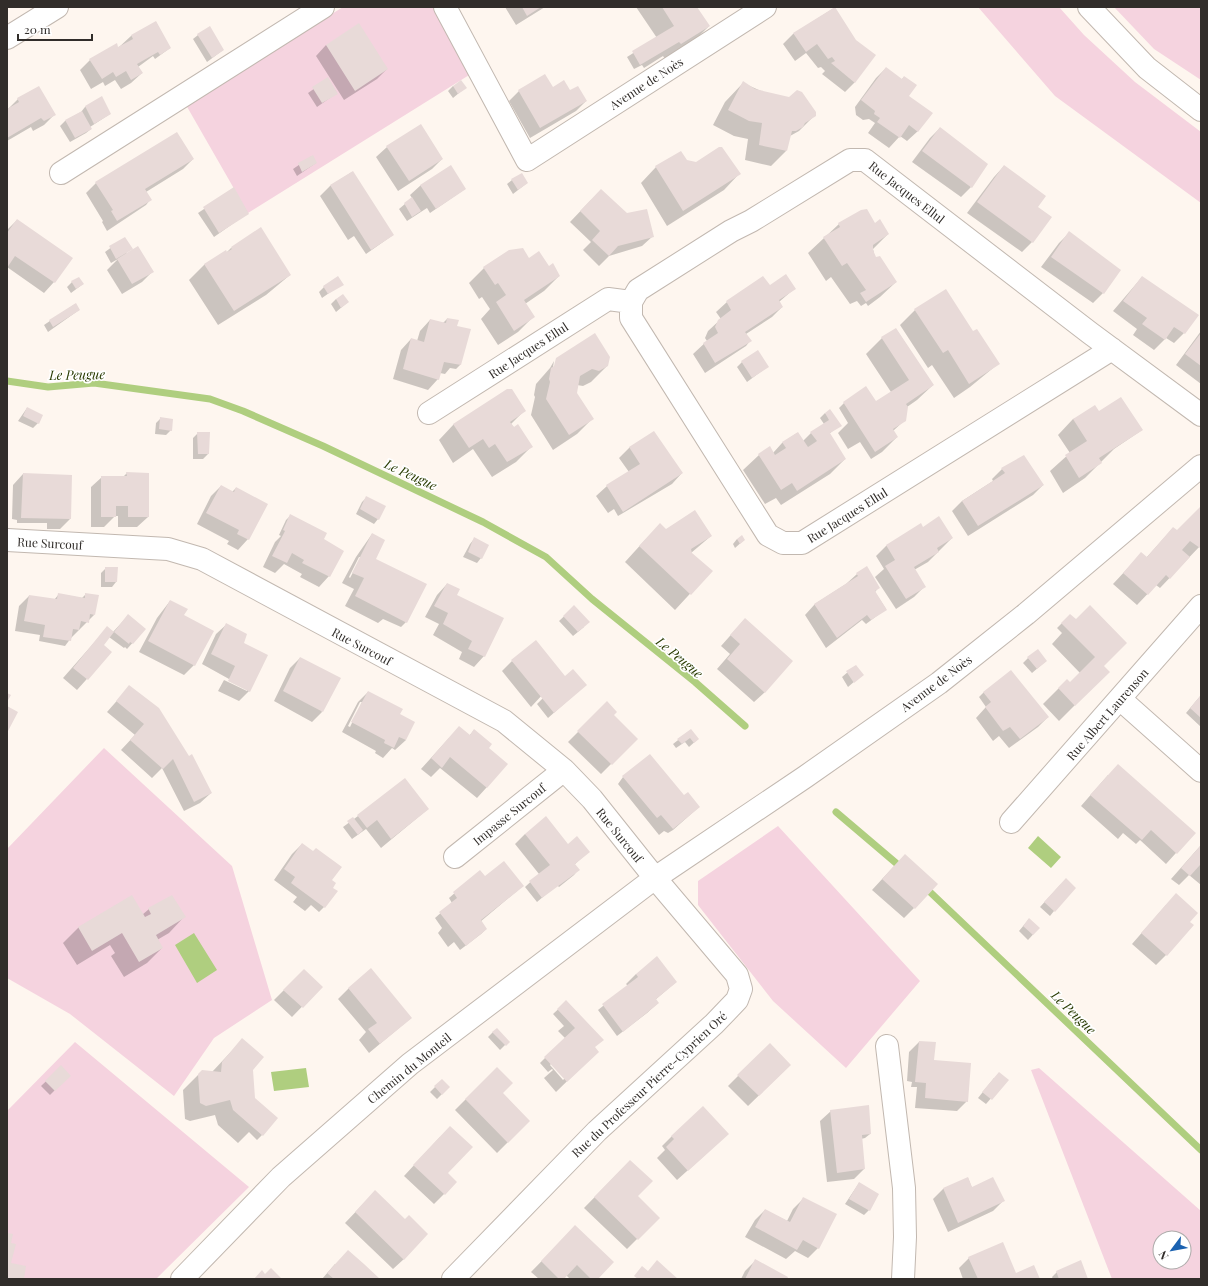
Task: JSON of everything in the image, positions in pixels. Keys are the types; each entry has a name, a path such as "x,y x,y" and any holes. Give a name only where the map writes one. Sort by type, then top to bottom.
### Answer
{"street":[{"path":"7,38 57,7"},
{"path":"61,173 323,7"},
{"name":"Avenue de Noès","path":"445,7 527,160 765,7"},
{"path":"1089,7 1147,68 1201,110"},
{"name":"Rue Jacques Ellul","path":"1112,349 802,543 783,543 768,535 631,318 631,302 638,290 731,231 752,221 850,160 865,160 1112,349 1201,415"},
{"name":"Rue Jacques Ellul","path":"429,413 608,299 631,302"},
{"name":"Avenue de Noès","path":"655,878 805,777 939,683 1038,604 1201,466"},
{"name":"Rue Surcouf","path":"7,540 168,549 202,559 504,721 564,770 592,799 655,878"},
{"name":"Rue Albert Laurenson","path":"1011,822 1201,606"},
{"path":"1120,699 1201,771"},
{"name":"Impasse Surcouf","path":"455,857 564,770"},
{"name":"Chemin du Monteil","path":"182,1279 281,1177 410,1064 655,878"},
{"name":"Rue du Professeur Pierre-Cyprien Oré","path":"453,1279 597,1131 737,1000 741,989 737,975 655,878"},
{"path":"887,1046 904,1188 905,1237 903,1279"}],"shaded area":[{"path":"343,7 437,7 474,72 248,213 186,105"},
{"path":"978,7 1059,7 1084,35 1135,82 1201,132 1201,203 1055,96"},
{"path":"1114,7 1201,7 1201,80 1154,49"},
{"path":"104,748 232,866 272,1000 214,1038 174,1096 70,1014 7,978 7,849"},
{"path":"778,826 920,981 846,1068 773,1001 698,905 698,881"},
{"path":"1038,836 1061,857 1051,868 1028,848"},
{"path":"194,933 217,970 197,983 175,945"},
{"path":"75,1042 249,1187 156,1279 7,1279 7,1111"},
{"path":"306,1068 309,1087 274,1091 271,1072"},
{"path":"1039,1068 1201,1211 1201,1279 1112,1279 1031,1070"}],"building":[{"path":"522,7 541,7 527,16"},
{"path":"662,7 697,7 710,26 681,44 679,42 640,65 632,51 674,26"},
{"path":"835,7 856,40 876,55 855,83 831,63 835,61 832,57 828,59 817,44 806,52 793,33"},
{"path":"156,21 171,48 160,55 158,52 137,64 143,73 131,80 126,71 116,77 113,72 102,79 89,59 117,43 118,47 133,39 131,35"},
{"path":"359,23 388,69 355,91 326,45"},
{"path":"210,26 224,50 212,58 197,34"},
{"path":"886,67 902,79 904,76 917,85 909,96 933,113 918,132 909,125 900,138 877,122 880,118 874,114 875,111 861,100"},
{"path":"545,74 553,87 564,80 570,90 578,86 587,101 540,128 518,90"},
{"path":"328,77 338,94 322,103 312,87"},
{"path":"461,80 467,88 458,94 453,86"},
{"path":"743,81 755,89 789,97 797,90 802,92 816,112 816,116 805,123 803,127 796,131 792,131 787,151 759,145 762,123 749,121 728,110"},
{"path":"39,86 56,115 44,121 41,118 7,138 7,109 19,102 17,98"},
{"path":"102,96 111,114 94,124 85,106"},
{"path":"82,111 92,129 75,138 65,120"},
{"path":"421,124 443,159 409,181 386,146"},
{"path":"940,127 988,164 972,188 922,151"},
{"path":"177,132 194,159 145,189 152,200 117,221 111,211 113,210 95,182"},
{"path":"719,147 722,147 741,174 683,211 655,166 681,151 687,160 696,162"},
{"path":"313,155 317,163 302,172 298,163"},
{"path":"451,165 466,189 436,209 420,185"},
{"path":"1004,165 1046,196 1038,207 1052,217 1033,243 977,202"},
{"path":"353,171 394,235 371,250 330,185"},
{"path":"522,173 528,183 518,190 511,179"},
{"path":"234,187 249,214 219,233 203,207"},
{"path":"601,189 627,213 647,209 654,237 618,246 609,256 592,240 600,231 580,211"},
{"path":"412,197 421,211 412,217 404,203"},
{"path":"867,209 875,223 880,219 889,234 873,245 873,250 876,257 880,256 897,282 866,302 860,293 866,290 847,263 842,266 823,237 840,227 838,223 861,210"},
{"path":"17,219 73,258 55,283 15,256 7,268 7,233"},
{"path":"261,227 291,275 234,311 204,264 226,250 227,252 232,249 231,247"},
{"path":"1069,231 1121,270 1104,294 1051,257"},
{"path":"125,237 133,249 116,259 109,246"},
{"path":"138,246 154,272 132,284 117,259"},
{"path":"523,248 529,258 539,251 549,266 553,263 560,276 524,300 535,317 514,331 496,302 506,295 498,283 495,285 483,267 509,250"},
{"path":"786,274 796,289 779,300 783,307 745,332 752,341 715,363 703,343 718,333 715,327 718,320 731,310 726,301 763,276 770,285"},
{"path":"338,276 344,285 328,294 323,286"},
{"path":"1142,276 1199,315 1185,334 1174,327 1165,340 1142,324 1147,318 1123,301"},
{"path":"79,277 84,284 76,289 71,281"},
{"path":"946,289 973,331 977,329 1000,364 969,384 948,350 943,353 914,309"},
{"path":"343,294 349,302 341,308 336,299"},
{"path":"76,303 80,310 53,327 49,320"},
{"path":"447,318 459,320 457,326 471,329 461,365 444,362 439,380 403,369 411,338 424,342 430,319 446,323"},
{"path":"896,328 934,385 906,404 908,407 906,421 893,429 898,437 875,452 843,402 866,386 876,401 909,380 881,337"},
{"path":"595,333 610,357 608,366 599,371 592,369 580,376 577,393 594,419 569,435 546,399 550,382 549,379 551,368 554,366 556,358"},
{"path":"1201,333 1201,366 1185,354"},
{"path":"758,350 769,367 752,378 741,361"},
{"path":"507,389 512,389 526,411 510,422 514,427 518,424 533,447 507,462 495,444 489,448 483,439 469,448 453,424"},
{"path":"1121,397 1143,430 1099,458 1102,463 1079,478 1065,455 1087,441 1073,419 1095,405 1099,411"},
{"path":"27,407 43,415 39,424 23,416"},
{"path":"830,409 842,426 830,433 846,459 797,491 792,483 781,490 758,454 770,446 775,455 786,448 782,442 798,432 808,447 817,441 810,432 829,420 825,413"},
{"path":"160,417 173,419 172,431 159,429"},
{"path":"654,431 683,473 623,512 606,485 640,464 629,447"},
{"path":"197,432 210,432 209,454 198,454"},
{"path":"1024,455 1044,485 978,526 962,501 1005,473 1001,468"},
{"path":"126,472 149,473 149,517 128,517 128,506 116,506 116,517 101,517 101,476 127,476"},
{"path":"23,473 72,475 71,519 21,518"},
{"path":"221,485 234,492 236,487 268,504 249,540 237,534 239,530 206,513"},
{"path":"366,496 386,506 379,520 360,509"},
{"path":"1200,507 1201,547 1200,548 1190,541 1182,550 1190,557 1170,579 1166,575 1148,595 1123,573 1141,552 1147,557 1173,527 1177,530"},
{"path":"695,510 712,536 691,549 692,553 713,571 691,595 639,546 660,523 666,529"},
{"path":"290,514 327,533 324,539 344,551 330,577 302,563 304,560 292,553 287,563 272,556 285,531 283,530"},
{"path":"939,516 953,538 937,548 939,552 914,567 926,587 906,599 885,566 895,560 886,545 921,523 923,527"},
{"path":"372,533 385,540 376,559 427,584 407,623 355,596 364,578 352,573"},
{"path":"742,535 745,540 740,544 737,539"},
{"path":"474,537 489,545 482,559 468,552"},
{"path":"867,566 880,588 875,591 887,610 871,620 867,615 837,638 814,604 858,576 856,573"},
{"path":"105,567 118,567 117,582 105,582"},
{"path":"447,583 460,589 457,595 504,618 485,657 468,649 472,641 443,624 448,613 434,606"},
{"path":"58,593 85,598 85,593 99,595 95,615 90,614 89,623 81,621 79,630 73,629 71,641 43,637 45,625 24,621 29,595 57,599"},
{"path":"170,600 188,609 184,615 214,631 195,666 148,641"},
{"path":"574,605 590,622 578,632 563,616"},
{"path":"1090,605 1127,643 1104,666 1110,672 1075,706 1058,688 1067,679 1070,682 1095,657 1061,623 1070,614 1076,619"},
{"path":"128,614 146,629 133,644 130,642 129,644 114,632"},
{"path":"745,618 793,661 765,693 727,659 740,644 730,635"},
{"path":"226,623 247,634 244,643 268,655 250,692 228,681 235,666 211,654"},
{"path":"107,626 114,632 104,645 112,652 88,680 73,668"},
{"path":"536,640 565,676 573,669 587,685 554,713 511,660"},
{"path":"1038,649 1047,661 1037,669 1027,657"},
{"path":"300,657 341,678 323,712 283,691"},
{"path":"856,665 864,675 854,683 846,671"},
{"path":"1011,670 1049,717 1020,739 1010,727 1003,731 985,707 991,702 983,692"},
{"path":"129,685 159,708 189,756 192,754 212,793 194,802 173,759 163,769 130,740 144,724 116,701"},
{"path":"368,691 403,709 400,714 415,722 406,740 399,737 394,748 384,743 385,740 351,722"},
{"path":"7,693 11,695 7,702"},
{"path":"1201,695 1201,718 1190,708"},
{"path":"607,701 617,712 614,715 638,739 612,765 577,731"},
{"path":"7,706 18,712 7,733"},
{"path":"459,726 470,735 474,729 492,744 489,748 508,764 487,788 450,757 442,768 431,758"},
{"path":"691,729 699,739 694,743 690,738 682,744 677,739"},
{"path":"650,754 684,795 688,792 700,807 673,829 661,815 657,818 622,776"},
{"path":"1118,764 1196,833 1177,854 1151,830 1142,840 1090,795"},
{"path":"405,778 429,809 391,839 377,820 367,828 357,815"},
{"path":"546,816 568,844 577,836 590,852 575,864 580,870 542,898 529,881 550,865 525,834"},
{"path":"353,817 363,830 358,835 347,821"},
{"path":"302,843 313,851 316,848 342,867 332,880 336,883 333,888 338,891 325,908 291,883 295,877 284,869"},
{"path":"1201,845 1201,866 1200,865 1190,876 1181,868"},
{"path":"905,854 938,884 915,909 882,879"},
{"path":"504,861 524,886 481,920 487,929 466,946 439,912 457,898 453,892 480,870 485,876"},
{"path":"1066,878 1076,888 1055,912 1044,902"},
{"path":"1176,893 1198,913 1190,922 1194,925 1167,956 1141,933"},
{"path":"132,895 145,917 151,914 148,908 172,895 186,917 156,935 163,948 139,962 122,933 92,951 78,927"},
{"path":"1029,918 1040,928 1033,935 1023,926"},
{"path":"657,956 677,982 656,999 659,1003 623,1032 602,1004 638,977 636,974"},
{"path":"371,968 412,1018 380,1044 368,1029 377,1023 348,988"},
{"path":"304,969 323,987 303,1008 283,990"},
{"path":"566,1000 604,1040 595,1047 599,1052 567,1082 544,1057 575,1028 557,1009"},
{"path":"497,1028 510,1042 506,1046 492,1032"},
{"path":"242,1038 264,1057 253,1070 255,1098 278,1118 263,1136 233,1110 230,1100 206,1106 200,1103 198,1074 202,1070 221,1072 222,1062"},
{"path":"919,1041 936,1042 934,1060 971,1063 968,1102 925,1098 926,1083 915,1082"},
{"path":"770,1043 791,1065 759,1096 737,1075"},
{"path":"61,1065 71,1076 55,1091 45,1081"},
{"path":"497,1067 513,1083 503,1093 530,1121 508,1143 465,1099"},
{"path":"999,1072 1009,1080 992,1100 982,1092"},
{"path":"442,1079 450,1087 442,1095 434,1086"},
{"path":"869,1105 871,1134 862,1135 865,1169 837,1173 830,1110"},
{"path":"703,1106 729,1134 688,1171 666,1147 674,1139 671,1136"},
{"path":"450,1126 473,1147 448,1173 457,1182 445,1195 413,1165"},
{"path":"630,1160 653,1181 638,1196 660,1218 638,1240 594,1197"},
{"path":"968,1177 972,1187 993,1177 1005,1201 958,1223 943,1188"},
{"path":"859,1182 879,1194 870,1211 849,1199"},
{"path":"375,1190 405,1219 409,1215 428,1234 404,1260 355,1212"},
{"path":"803,1197 837,1214 819,1249 803,1240 797,1250 755,1227 765,1209 790,1222"},
{"path":"575,1225 614,1262 598,1279 591,1279 577,1265 564,1279 559,1279 541,1261"},
{"path":"7,1233 13,1234 11,1243 16,1244 11,1263 26,1266 24,1279 7,1279"},
{"path":"1003,1242 1016,1273 1034,1265 1040,1279 978,1279 968,1257"},
{"path":"348,1250 380,1279 334,1279 327,1273"},
{"path":"755,1259 788,1277 787,1279 745,1279"},
{"path":"657,1260 678,1279 638,1279 634,1276 642,1266 648,1271"},
{"path":"1081,1260 1088,1279 1059,1279 1056,1271"},
{"path":"271,1268 282,1279 254,1279 262,1270 265,1274"}],"waterway":[{"name":"Le Peugue","path":"7,381 48,387 94,383 210,399 243,411 323,446 483,522 546,557 592,599 695,682 745,726"},
{"name":"Le Peugue","path":"836,812 896,863"},
{"name":"Le Peugue","path":"930,892 1201,1150"}]}
